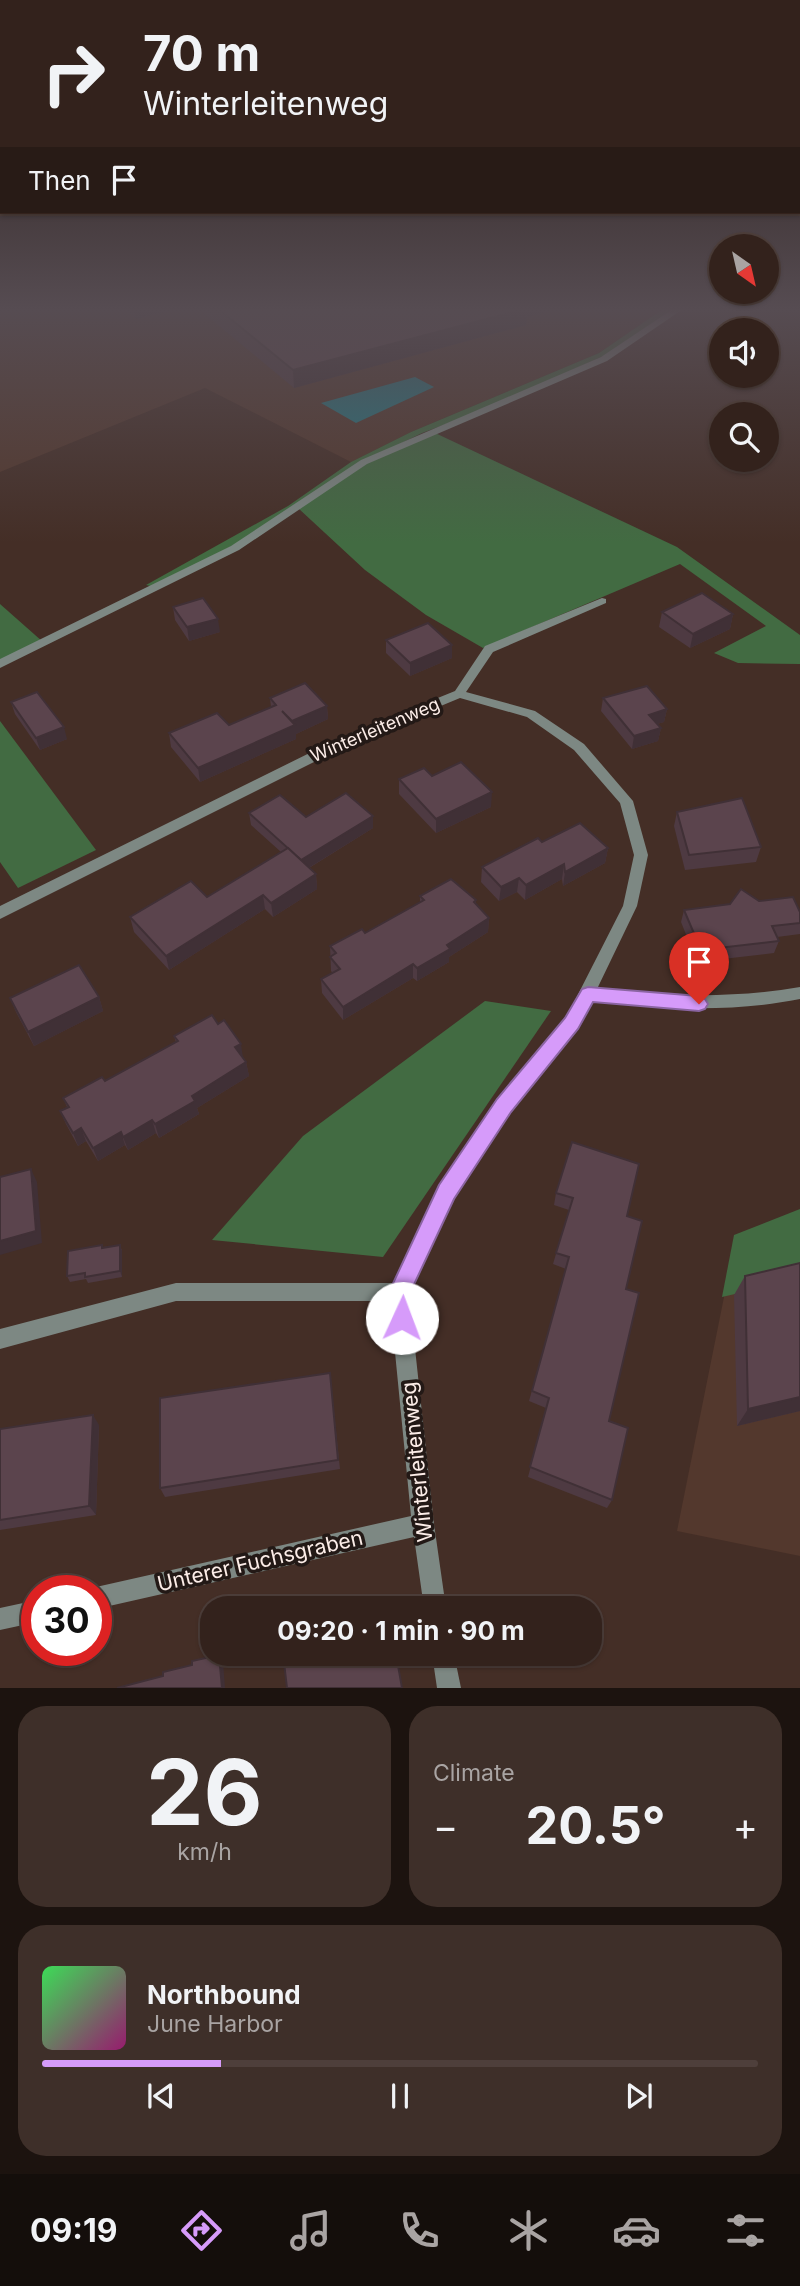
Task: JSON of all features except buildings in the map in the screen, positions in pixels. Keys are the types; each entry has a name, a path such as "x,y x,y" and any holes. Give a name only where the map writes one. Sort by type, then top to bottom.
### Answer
{"street":[{"path":"0,664 235,548 364,462 542,386"},
{"path":"459,694 489,649 602,601"},
{"name":"Winterleitenweg","path":"0,913 348,739 459,694 531,714 579,747 626,801 640,855 630,906 572,1023 504,1105 446,1192 399,1292 423,1524 433,1596"},
{"path":"588,994 660,1002 718,1004 800,993"},
{"path":"0,1339 176,1292 399,1292"},
{"name":"Unterer Fuchsgraben","path":"112,1594 423,1524"},
{"path":"0,1619 21,1614"},
{"path":"445,1666 449,1688"}],"shaded area":[{"path":"0,386 521,386 411,432 351,462 205,388 0,472"},
{"path":"800,1275 800,1556 677,1531 725,1292"}],"green space":[{"path":"521,386 538,386 489,408 422,433 363,462 268,527 155,587 146,585 288,506 351,462 411,432"},
{"path":"433,432 677,547 800,635 800,664 738,663 714,653 766,626 680,564 483,648 426,615 365,570 298,508 365,463"},
{"path":"0,604 43,642 0,662"},
{"path":"0,721 96,850 18,888 0,862"},
{"path":"485,1001 551,1011 383,1257 212,1240 303,1136"},
{"path":"800,1209 800,1279 722,1297 734,1235"}],"water":[{"path":"383,386 434,387 356,423 321,403"}],"route":[{"path":"402,1318 399,1292 446,1192 504,1105 572,1023 588,994 699,1004"}]}
